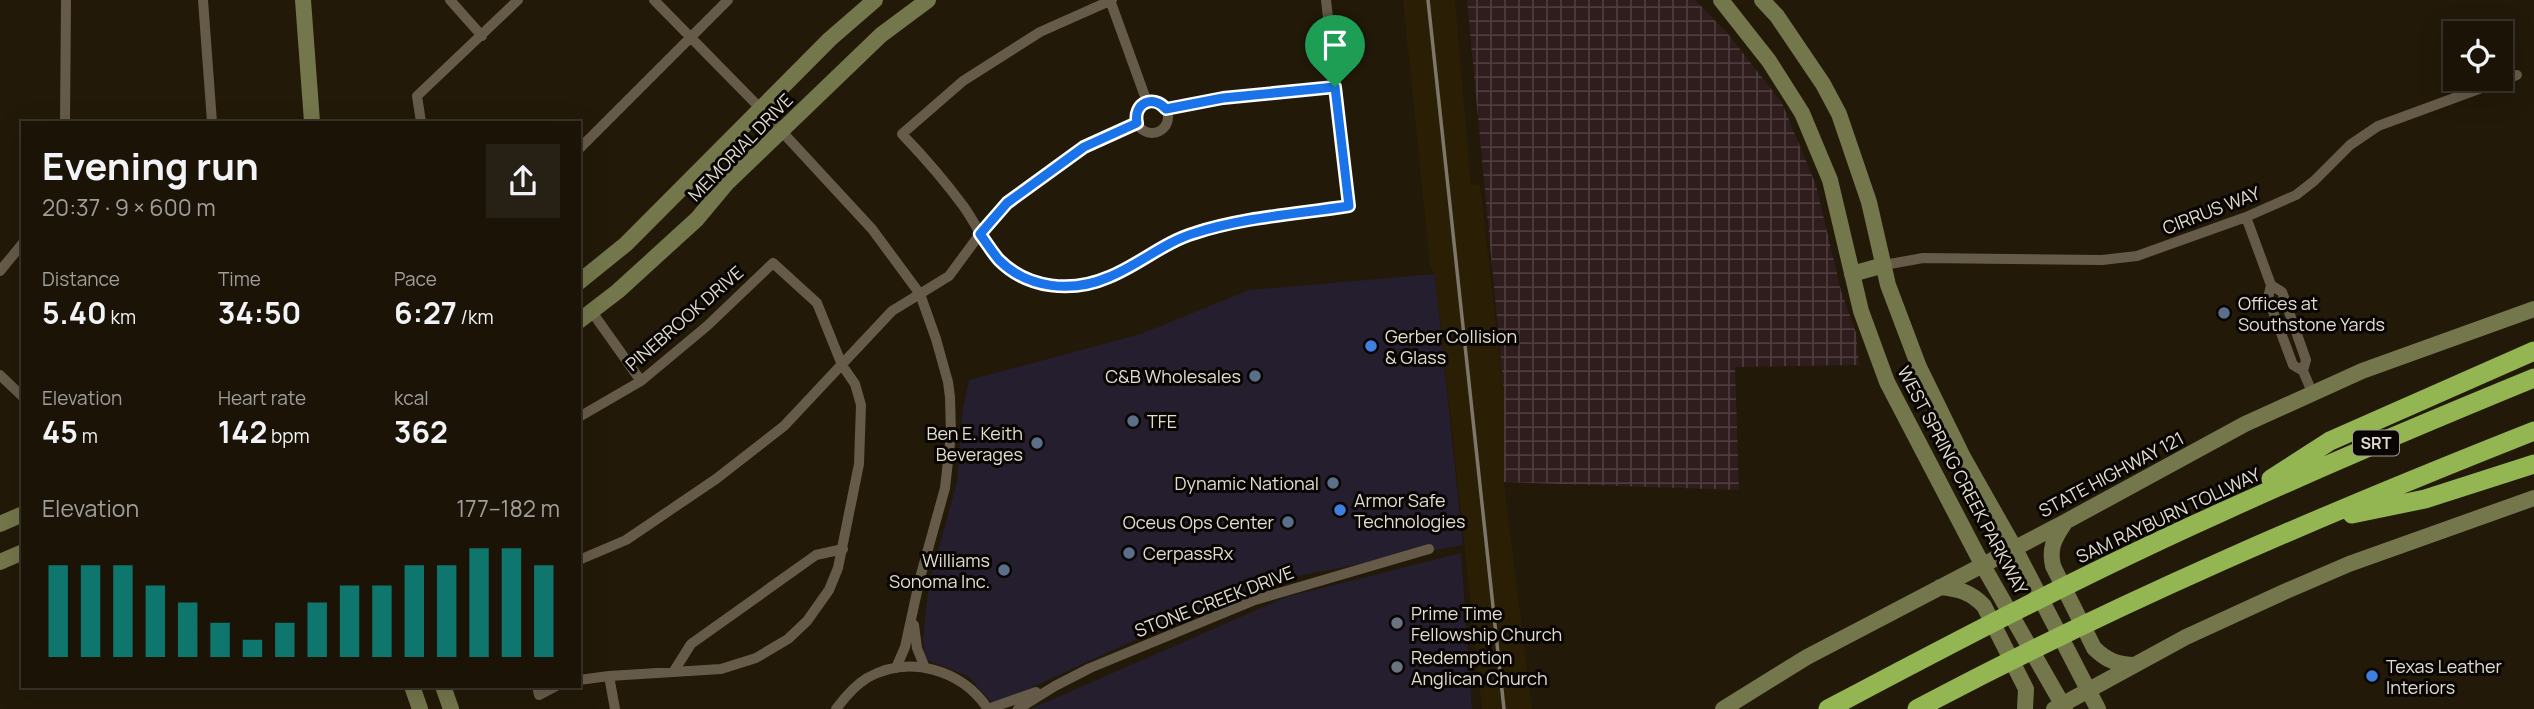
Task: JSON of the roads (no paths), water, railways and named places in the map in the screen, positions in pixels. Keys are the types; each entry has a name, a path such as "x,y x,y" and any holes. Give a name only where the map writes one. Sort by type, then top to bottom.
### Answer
{"highway":[{"path":"2220,512 2330,441 2534,351"},
{"name":"SAM RAYBURN TOLLWAY","path":"1828,709 1961,638 2220,512 2534,378"},
{"path":"1917,709 2111,612 2306,524 2534,431"},
{"path":"2306,524 2425,499 2534,464"}],"main road":[{"path":"303,0 312,121"},
{"name":"MEMORIAL DRIVE","path":"581,280 626,244 830,39 874,0"},
{"name":"MEMORIAL DRIVE","path":"586,317 697,219 727,183 881,35 928,0"},
{"name":"WEST SPRING CREEK PARKWAY","path":"1720,0 1769,61 1802,113 1830,180 1861,311 1888,382 2060,708"},
{"name":"WEST SPRING CREEK PARKWAY","path":"1762,0 1777,16 1802,52 1839,114 1869,202 1888,285 1919,367 1963,457 2014,547 2098,709"},
{"path":"1852,274 1884,265"},
{"name":"STATE HIGHWAY 121","path":"1723,709 1807,657 2245,424 2362,371 2534,309"},
{"path":"2060,708 2186,637 2349,564 2534,498"},
{"path":"0,524 21,515"},
{"path":"2065,522 2053,540 2050,553 2053,566 2094,648 2105,659 2116,664 2133,665"},
{"path":"0,562 21,552"},
{"path":"1940,587 1974,595 1984,606 2026,689 2025,709"},
{"path":"413,688 420,709"},
{"path":"444,688 451,709"}],"street":[{"path":"65,121 66,0"},
{"path":"203,0 212,121"},
{"path":"450,0 481,36"},
{"path":"421,121 417,96 518,0"},
{"path":"654,0 782,131 872,229 920,295 936,339 948,382 951,434 945,488 920,578 905,647 896,668"},
{"path":"581,147 728,0"},
{"path":"1147,102 1111,0 1040,33 963,82 902,134 935,168 1000,260 1023,276 1050,287 1083,285 1110,277 1153,251 1193,233 1233,223 1349,206 1326,0"},
{"name":"CIRRUS WAY","path":"1884,265 1923,258 2102,260 2137,256 2296,195 2350,145 2378,126 2517,75"},
{"path":"1166,109 1223,98 1335,87"},
{"path":"1147,102 1158,102 1166,109 1168,121 1161,131 1145,132 1137,123 1139,108 1147,102"},
{"path":"581,559 626,540 716,479 784,426 892,311 949,276 1007,203 1084,147 1137,123"},
{"path":"2246,216 2271,285 2282,292 2306,360 2303,371 2312,393"},
{"path":"0,271 21,245"},
{"name":"PINEBROOK DRIVE","path":"581,416 641,381 708,326 774,263 817,303 842,365"},
{"path":"586,317 641,381"},
{"path":"581,680 721,669 756,658 788,639 807,621 829,590 838,568 859,464 861,405 855,384 842,365"},
{"path":"0,375 21,395"},
{"path":"674,671 691,644 816,555 843,549"},
{"name":"STONE CREEK DRIVE","path":"988,709 1055,686 1126,653 1255,600 1429,549"},
{"path":"913,615 917,648 925,668"},
{"path":"836,709 849,693 867,678 896,668 925,668 950,675 968,686 988,709"},
{"path":"609,676 615,709"},
{"name":"STONE CREEK DRIVE","path":"1018,709 1055,686"}],"railway":[{"path":"1428,0 1504,709"}],"place":[{"name":"Offices at Southstone Yards","path":"2224,313"},
{"name":"Gerber Collision & Glass","path":"1371,346"},
{"name":"C&B Wholesales","path":"1255,376"},
{"name":"TFE","path":"1133,421"},
{"name":"Ben E. Keith Beverages","path":"1037,443"},
{"name":"Dynamic National","path":"1333,483"},
{"name":"Armor Safe Technologies","path":"1340,510"},
{"name":"Oceus Ops Center","path":"1288,522"},
{"name":"CerpassRx","path":"1129,553"},
{"name":"Williams Sonoma Inc.","path":"1004,570"},
{"name":"Prime Time Fellowship Church","path":"1397,623"},
{"name":"Redemption Anglican Church","path":"1397,667"},
{"name":"Texas Leather Interiors","path":"2372,676"}]}
